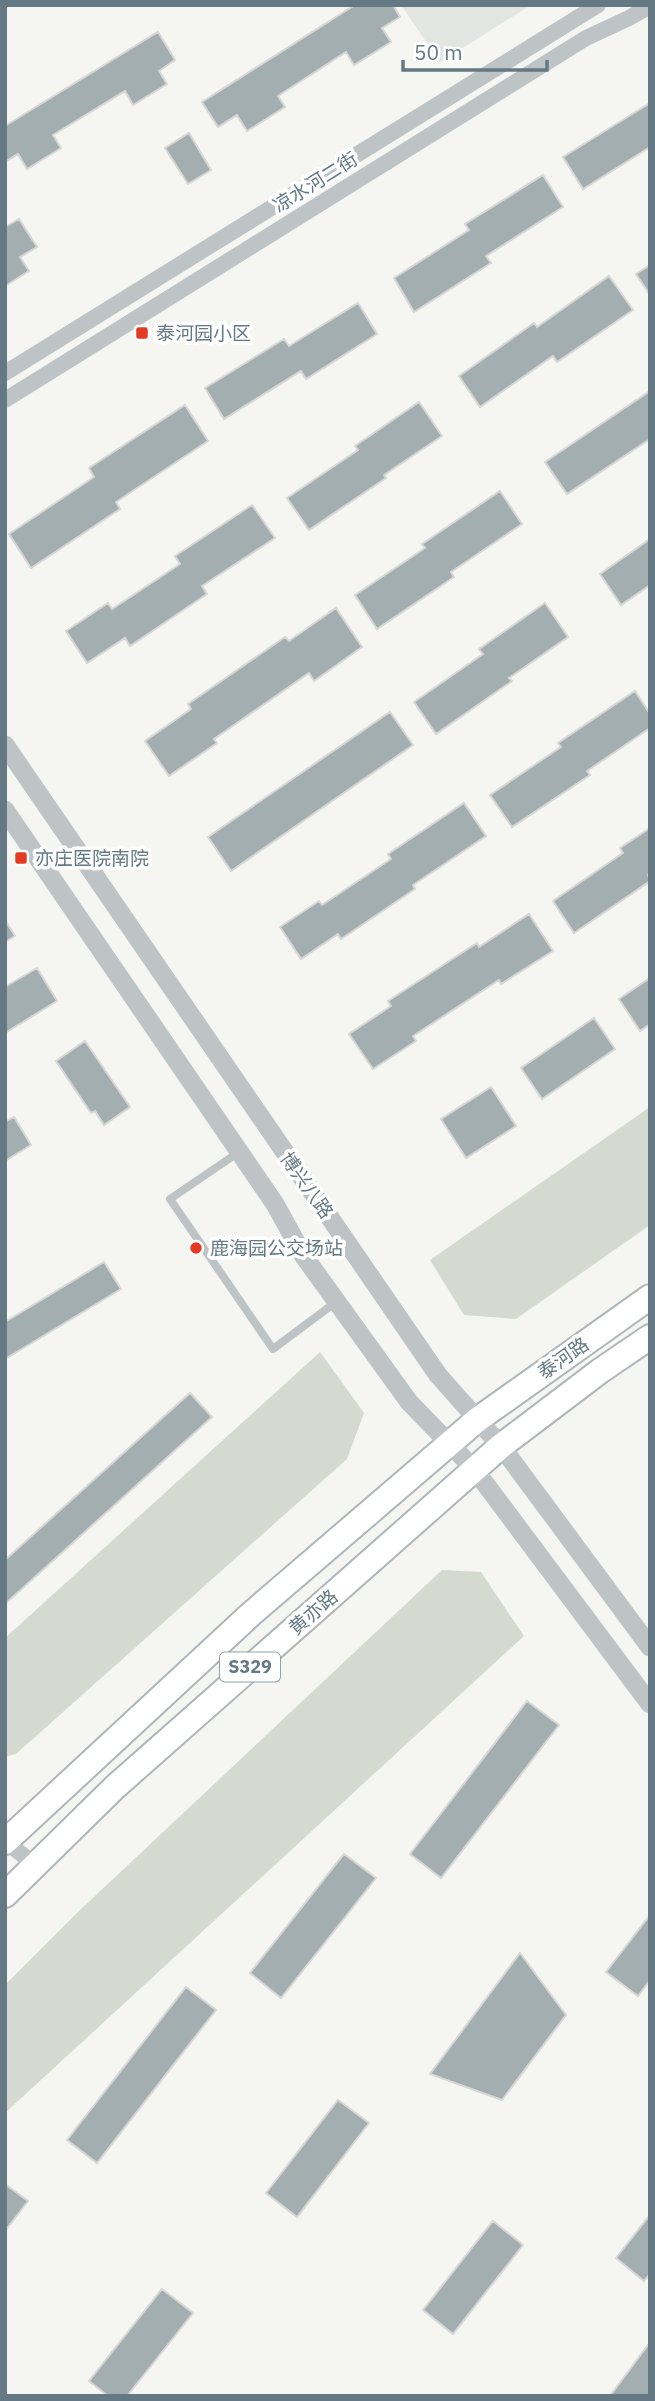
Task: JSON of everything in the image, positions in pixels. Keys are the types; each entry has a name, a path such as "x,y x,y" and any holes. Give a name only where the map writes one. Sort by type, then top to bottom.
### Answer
{"main road":[{"name":"泰河路","path":"477,1419 650,1297"},
{"name":"泰河路","path":"501,1446 650,1337"},
{"name":"黄亦路","path":"5,1841 251,1614 477,1419"},
{"name":"黄亦路","path":"5,1895 115,1787 501,1446"}],"street":[{"name":"凉水河二街","path":"5,373 598,5"},
{"name":"凉水河二街","path":"5,400 586,38 629,19 650,6"},
{"name":"博兴八路","path":"5,745 438,1375 501,1446 650,1647"},
{"name":"博兴八路","path":"5,810 275,1204 303,1255 336,1303 408,1402 475,1470 650,1704"},
{"path":"5,1841 34,1864"}],"lane":[{"path":"239,1152 170,1199 273,1349 336,1303"}],"shaded area":[{"path":"401,5 531,5 440,62"},
{"path":"650,1107 650,1225 516,1319 464,1315 430,1260"},
{"path":"320,1352 364,1413 347,1459 16,1754 5,1757 5,1638"},
{"path":"442,1570 481,1572 524,1636 5,2113 5,1985 79,1911"}],"building":[{"path":"355,5 393,5 400,17 382,28 391,42 354,65 346,52 278,96 285,107 247,131 237,115 218,127 202,102"},
{"path":"158,32 175,60 159,71 167,84 133,105 125,91 53,135 61,148 27,169 18,154 5,162 5,126"},
{"path":"650,103 650,147 583,189 563,157"},
{"path":"189,133 211,170 188,184 165,148"},
{"path":"543,175 563,207 486,256 491,263 414,312 394,278 469,230 465,224"},
{"path":"19,219 37,247 20,257 29,271 5,286 5,227"},
{"path":"650,265 650,295 636,274"},
{"path":"609,276 633,310 557,362 553,356 480,407 459,376 534,323 537,327"},
{"path":"358,303 377,334 306,379 301,371 224,419 205,388 284,339 289,346"},
{"path":"650,391 650,439 567,494 545,462"},
{"path":"419,402 442,436 309,530 287,498 358,450 355,446"},
{"path":"185,405 208,441 116,502 120,509 31,568 9,534 94,477 89,468"},
{"path":"500,491 522,524 451,572 454,577 377,629 355,595 425,548 422,544"},
{"path":"252,505 275,538 202,586 207,594 130,646 125,638 87,663 66,631 108,603 112,609 180,564 175,556"},
{"path":"650,539 650,585 621,605 600,574"},
{"path":"545,603 568,637 509,678 512,681 436,734 414,702 483,654 479,649"},
{"path":"336,608 362,647 314,681 309,673 214,739 217,743 169,776 145,741 191,709 188,704 285,637 289,641"},
{"path":"635,691 650,714 650,728 587,771 590,775 512,827 490,795 561,747 558,743"},
{"path":"390,712 413,745 231,871 208,837"},
{"path":"464,803 486,836 413,885 415,889 341,939 338,934 301,959 280,927 319,901 322,905 391,859 388,854"},
{"path":"650,828 650,881 574,933 553,901 623,853 620,848"},
{"path":"529,914 553,951 501,984 499,980 413,1036 416,1041 373,1069 349,1034 391,1006 388,1001 477,943 479,947"},
{"path":"5,920 15,936 5,942"},
{"path":"37,968 57,1001 5,1033 5,987"},
{"path":"650,978 650,1024 640,1031 619,999"},
{"path":"594,1018 615,1049 542,1099 521,1068"},
{"path":"85,1041 130,1107 104,1125 95,1111 91,1113 56,1061"},
{"path":"491,1087 516,1126 466,1158 441,1119"},
{"path":"14,1117 31,1145 5,1161 5,1122"},
{"path":"104,1262 121,1289 5,1359 5,1322"},
{"path":"190,1393 212,1417 5,1604 5,1560"},
{"path":"527,1701 559,1725 441,1878 410,1854"},
{"path":"344,1854 376,1878 281,1998 250,1973"},
{"path":"650,1915 650,1980 638,1996 606,1972"},
{"path":"520,1953 566,2015 502,2100 430,2074"},
{"path":"186,1987 216,2010 97,2163 67,2140"},
{"path":"338,2100 369,2123 297,2217 266,2193"},
{"path":"5,2184 28,2201 5,2231"},
{"path":"650,2215 650,2274 644,2281 616,2258"},
{"path":"493,2221 523,2245 453,2334 423,2310"},
{"path":"162,2289 193,2313 127,2396 108,2396 89,2381"},
{"path":"648,2345 650,2396 610,2396"}],"place":[{"name":"泰河园小区","path":"142,333"},
{"name":"亦庄医院南院","path":"21,858"},
{"name":"鹿海园公交场站","path":"196,1248"}]}
